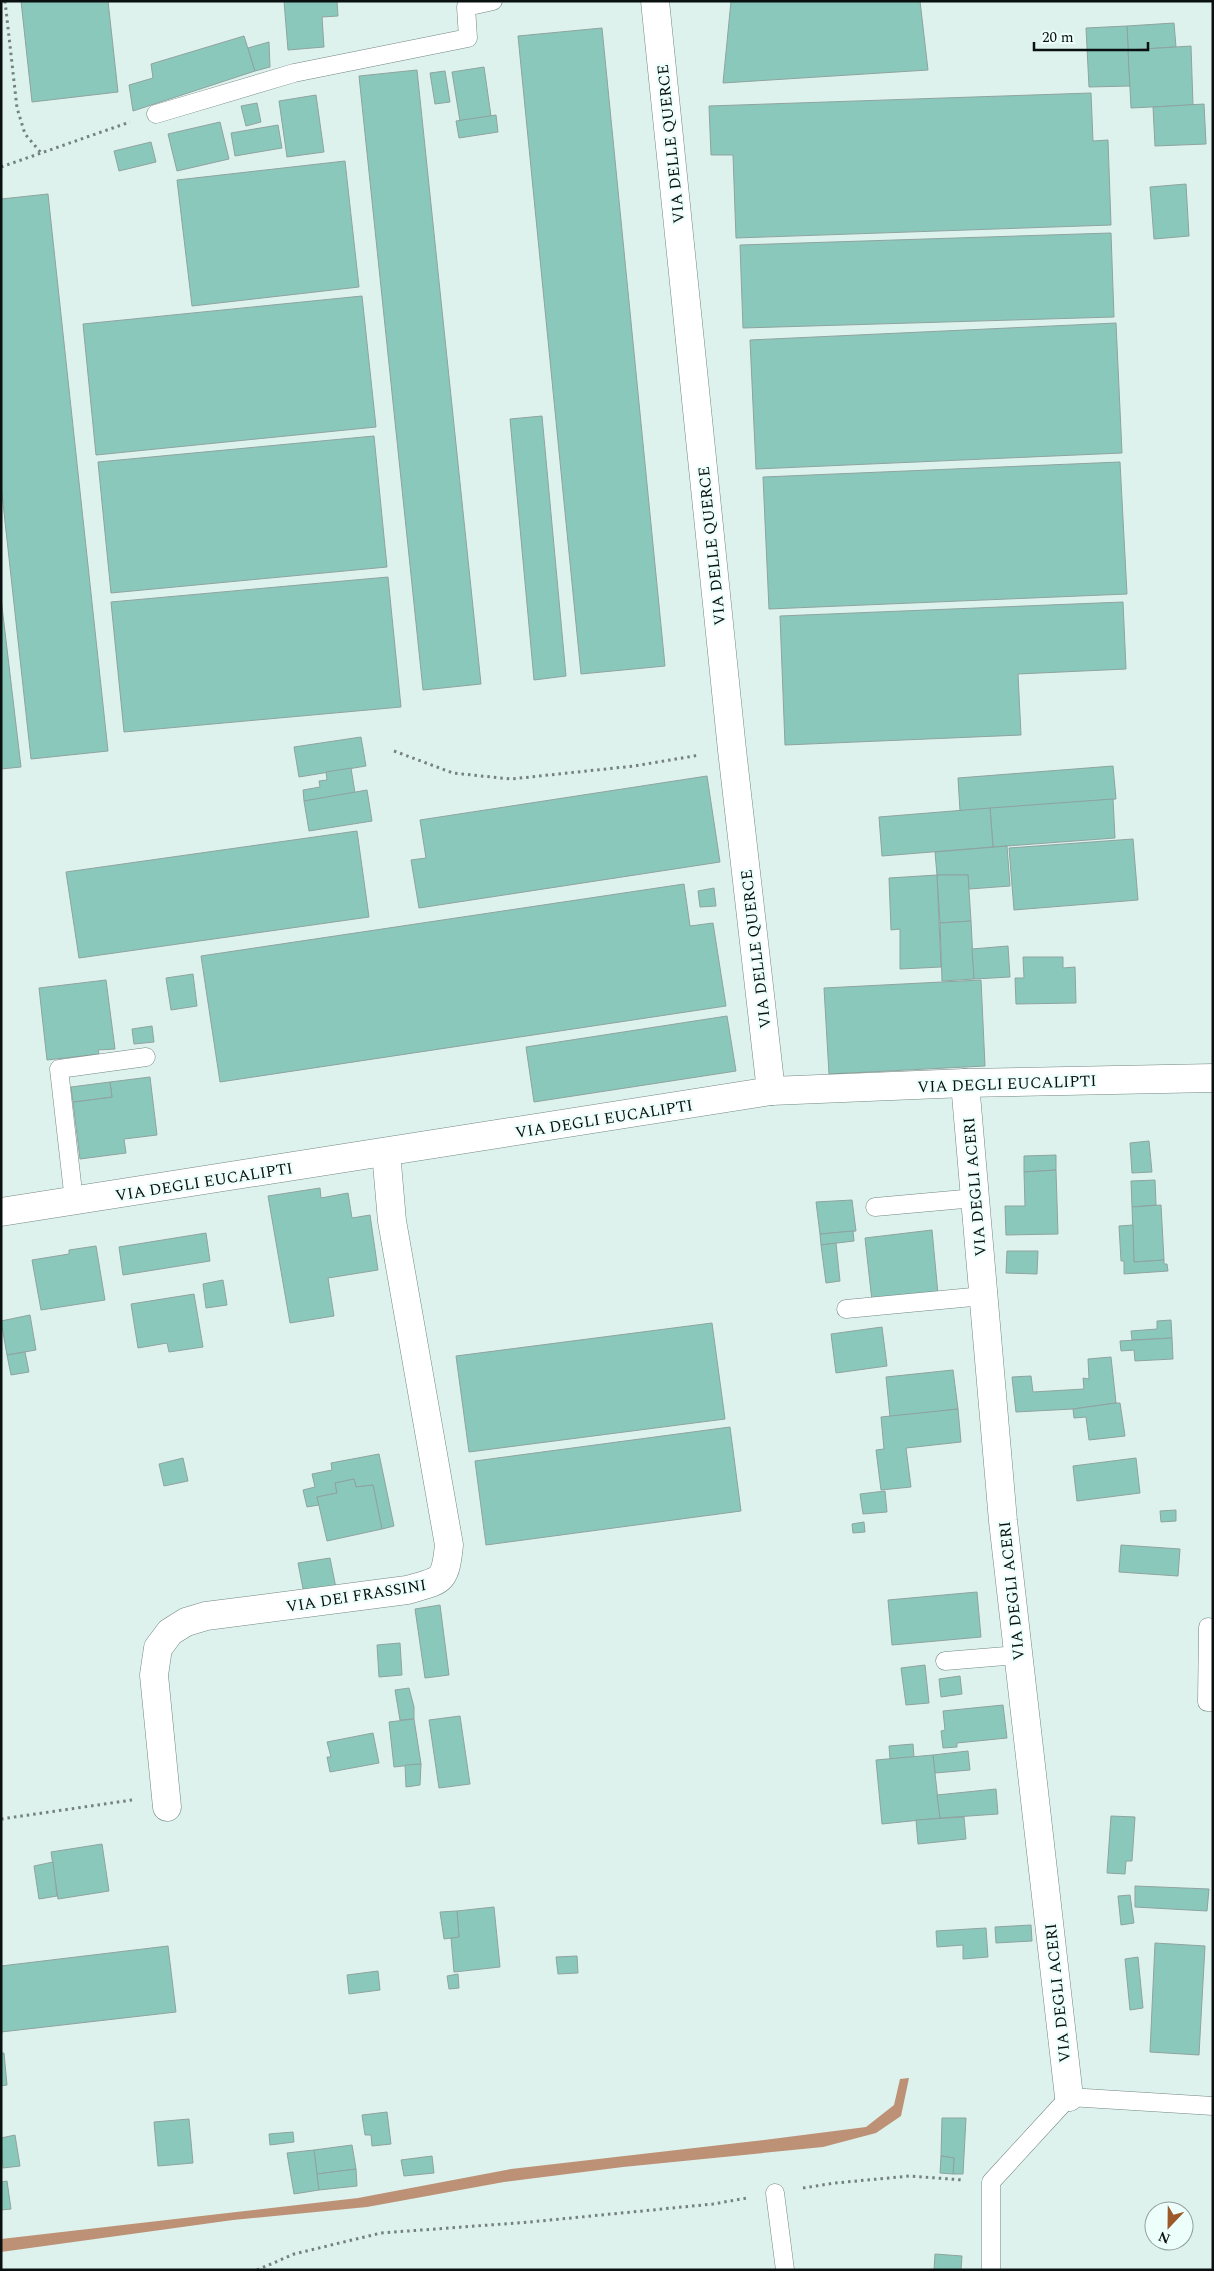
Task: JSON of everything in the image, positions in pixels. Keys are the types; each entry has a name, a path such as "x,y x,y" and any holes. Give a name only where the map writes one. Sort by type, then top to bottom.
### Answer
{"street":[{"name":"VIA DELLE QUERCE","path":"655,1 732,750 771,1091"},
{"name":"VIA DEGLI EUCALIPTI","path":"1,1212 771,1091 964,1083 1213,1078"},
{"name":"VIA DEGLI ACERI","path":"964,1083 1003,1521 1069,2097"},
{"name":"VIA DEI FRASSINI","path":"167,1801 154,1674 158,1648 170,1632 186,1622 206,1616 407,1590 436,1582 447,1570 450,1545 392,1221 386,1152"}],"lane":[{"path":"156,114 294,73 468,38 466,7 493,1"},
{"path":"74,1201 59,1069 146,1057"},
{"path":"875,1208 975,1198"},
{"path":"846,1309 983,1296"},
{"path":"1208,1628 1206,1702 1213,1702"},
{"path":"945,1660 1018,1655"},
{"path":"990,2270 991,2182 1069,2097 1213,2106"},
{"path":"775,2193 785,2270"}],"path":[{"path":"4,1 17,108 25,134 42,154"},
{"path":"1,167 156,114"},
{"path":"394,751 453,773 511,779 634,766 732,750"},
{"path":"1,1819 167,1801"},
{"path":"257,2270 294,2254 381,2233 530,2222 703,2205 835,2183 910,2176 991,2182"}],"shaded area":[{"path":"909,2078 901,2116 876,2133 823,2147 623,2167 504,2182 367,2207 233,2220 1,2252 1,2239 358,2198 511,2169 866,2127 894,2105 900,2079"}],"building":[{"path":"21,1 108,1 118,92 32,102"},
{"path":"284,1 337,1 338,16 322,17 324,47 288,50"},
{"path":"731,1 920,1 928,70 723,83"},
{"path":"1174,23 1176,47 1128,50 1127,26"},
{"path":"1127,26 1130,86 1089,87 1086,28"},
{"path":"602,28 665,666 581,674 518,36"},
{"path":"244,36 255,71 133,111 129,85 153,78 151,64"},
{"path":"269,42 270,67 255,71 248,48"},
{"path":"1191,46 1193,105 1131,108 1128,50"},
{"path":"484,67 491,116 460,121 452,72"},
{"path":"417,70 481,684 423,690 359,76"},
{"path":"445,71 450,102 435,104 430,73"},
{"path":"1091,93 1093,141 1108,140 1111,225 736,238 733,155 711,155 709,106"},
{"path":"316,95 324,152 287,157 279,101"},
{"path":"257,103 261,122 246,126 241,106"},
{"path":"1204,104 1206,144 1155,146 1153,107"},
{"path":"496,115 498,132 459,138 456,121"},
{"path":"220,122 229,159 177,171 168,134"},
{"path":"278,125 282,148 235,156 231,133"},
{"path":"151,142 156,162 119,171 114,151"},
{"path":"345,161 359,287 192,306 177,180"},
{"path":"1186,184 1189,236 1154,239 1150,187"},
{"path":"48,194 108,751 31,759 1,485 1,199"},
{"path":"1111,233 1114,317 743,328 740,245"},
{"path":"362,296 376,427 96,455 83,324"},
{"path":"1116,323 1122,453 756,469 750,340"},
{"path":"542,416 566,676 534,680 510,419"},
{"path":"374,436 387,567 111,593 98,462"},
{"path":"1120,462 1127,594 769,609 763,477"},
{"path":"388,577 401,707 124,732 111,602"},
{"path":"1,598 21,767 1,769"},
{"path":"1123,602 1126,669 1018,674 1021,735 785,745 780,616"},
{"path":"361,737 366,766 299,777 294,747"},
{"path":"1113,766 1116,799 960,811 958,778"},
{"path":"351,768 355,793 304,801 303,790 320,787 319,781 327,780 326,772"},
{"path":"707,776 720,862 419,908 411,860 426,858 420,820"},
{"path":"367,790 372,821 309,831 304,801"},
{"path":"1113,799 1115,838 993,847 990,808"},
{"path":"990,808 993,847 882,856 879,817"},
{"path":"357,831 369,917 79,958 66,872"},
{"path":"1133,839 1138,900 1014,910 1009,848"},
{"path":"1007,846 1010,886 969,889 968,875 937,875 935,852"},
{"path":"937,875 968,875 971,921 940,923"},
{"path":"937,875 941,967 900,969 900,929 891,930 889,878"},
{"path":"684,884 690,926 713,923 726,1006 220,1082 201,956"},
{"path":"714,888 716,906 700,907 698,891"},
{"path":"971,921 974,979 942,981 940,923"},
{"path":"1008,946 1010,977 974,979 972,949"},
{"path":"1023,957 1063,957 1063,968 1075,967 1076,1003 1016,1004 1015,978 1024,978"},
{"path":"193,974 197,1006 171,1010 166,978"},
{"path":"106,980 115,1049 98,1050 99,1054 47,1060 39,988"},
{"path":"981,980 985,1066 829,1074 824,988"},
{"path":"727,1016 736,1071 534,1102 526,1047"},
{"path":"152,1026 154,1042 134,1044 132,1029"},
{"path":"150,1077 157,1135 124,1139 126,1153 80,1159 73,1102 112,1097 110,1082"},
{"path":"110,1082 112,1097 73,1102 71,1087"},
{"path":"1149,1141 1152,1172 1132,1173 1130,1143"},
{"path":"1056,1155 1056,1170 1024,1172 1024,1156"},
{"path":"1056,1170 1058,1234 1006,1235 1005,1206 1025,1206 1024,1172"},
{"path":"1155,1180 1156,1205 1132,1207 1131,1181"},
{"path":"320,1188 321,1198 348,1193 352,1218 370,1215 378,1270 328,1278 334,1316 290,1323 268,1196"},
{"path":"852,1200 856,1231 820,1234 816,1202"},
{"path":"1161,1205 1164,1260 1134,1262 1132,1207"},
{"path":"1133,1225 1134,1262 1164,1260 1168,1271 1124,1274 1124,1261 1121,1261 1119,1226"},
{"path":"932,1230 938,1294 872,1301 865,1238"},
{"path":"853,1231 854,1241 821,1245 820,1234"},
{"path":"206,1233 210,1261 123,1275 119,1247"},
{"path":"836,1243 840,1281 826,1283 821,1245"},
{"path":"96,1246 105,1300 41,1310 32,1260 69,1254 69,1250"},
{"path":"1007,1251 1038,1251 1037,1274 1006,1273"},
{"path":"223,1280 227,1305 206,1308 203,1284"},
{"path":"194,1294 203,1347 169,1352 167,1343 138,1348 131,1304"},
{"path":"30,1315 36,1350 7,1355 1,1321"},
{"path":"1171,1320 1172,1338 1132,1340 1131,1331 1157,1329 1157,1321"},
{"path":"712,1323 725,1419 469,1452 456,1356"},
{"path":"882,1327 887,1366 836,1373 831,1334"},
{"path":"1172,1338 1173,1359 1135,1361 1134,1350 1121,1351 1120,1341"},
{"path":"25,1352 29,1372 11,1375 7,1355"},
{"path":"1111,1357 1116,1403 1073,1409 1016,1412 1012,1377 1031,1376 1033,1392 1084,1389 1083,1378 1089,1379 1088,1359"},
{"path":"953,1370 958,1409 890,1417 886,1377"},
{"path":"1120,1403 1125,1436 1089,1440 1086,1417 1074,1418 1073,1409"},
{"path":"958,1409 961,1442 906,1448 911,1487 881,1490 876,1450 884,1449 881,1417"},
{"path":"730,1427 741,1511 486,1545 475,1461"},
{"path":"379,1454 394,1526 382,1529 373,1485 356,1487 354,1479 335,1483 337,1493 317,1497 319,1505 307,1507 303,1490 315,1487 312,1474 332,1470 331,1463"},
{"path":"183,1458 188,1481 164,1486 159,1464"},
{"path":"1136,1458 1140,1493 1077,1501 1073,1466"},
{"path":"354,1479 356,1487 373,1485 382,1529 327,1541 317,1497 337,1493 335,1483"},
{"path":"885,1491 887,1512 863,1514 860,1494"},
{"path":"1176,1510 1176,1521 1161,1522 1160,1511"},
{"path":"864,1522 865,1532 853,1533 852,1524"},
{"path":"1121,1545 1180,1549 1178,1576 1119,1572"},
{"path":"330,1558 336,1588 304,1594 298,1563"},
{"path":"977,1592 981,1637 892,1645 888,1600"},
{"path":"440,1605 449,1675 425,1678 415,1609"},
{"path":"400,1643 402,1675 379,1677 377,1645"},
{"path":"925,1665 929,1703 906,1705 901,1668"},
{"path":"960,1676 962,1694 941,1697 939,1679"},
{"path":"409,1688 414,1707 414,1719 400,1720 395,1690"},
{"path":"1003,1705 1007,1738 957,1743 957,1747 943,1748 941,1731 945,1730 943,1711"},
{"path":"460,1716 470,1784 439,1788 429,1720"},
{"path":"414,1719 421,1764 394,1767 389,1722"},
{"path":"373,1733 379,1763 330,1772 327,1757 331,1757 327,1742"},
{"path":"913,1744 914,1757 890,1759 889,1746"},
{"path":"968,1751 970,1770 935,1773 933,1755"},
{"path":"933,1755 940,1818 882,1824 876,1760"},
{"path":"421,1764 420,1785 406,1787 405,1765"},
{"path":"996,1789 998,1814 940,1818 937,1795"},
{"path":"1111,1816 1135,1817 1132,1861 1126,1861 1125,1874 1107,1873"},
{"path":"964,1817 966,1839 918,1844 916,1820"},
{"path":"102,1844 109,1891 58,1899 51,1852"},
{"path":"53,1862 57,1896 39,1899 34,1866"},
{"path":"1135,1886 1209,1889 1207,1911 1135,1907"},
{"path":"1130,1895 1134,1923 1121,1925 1118,1896"},
{"path":"494,1907 500,1967 454,1972 451,1938 459,1937 457,1911"},
{"path":"457,1911 459,1937 444,1939 440,1912"},
{"path":"1031,1925 1032,1941 996,1943 995,1927"},
{"path":"986,1928 988,1957 963,1959 963,1945 937,1947 936,1931"},
{"path":"1155,1943 1205,1946 1199,2055 1150,2052"},
{"path":"168,1946 176,2012 1,2032 1,1966"},
{"path":"577,1956 578,1973 558,1974 556,1957"},
{"path":"1138,1957 1143,2008 1130,2010 1125,1959"},
{"path":"378,1971 380,1990 349,1994 347,1975"},
{"path":"458,1974 459,1988 449,1989 447,1976"},
{"path":"1,2053 4,2053 7,2085 1,2086"},
{"path":"387,2112 391,2144 372,2146 371,2135 365,2135 362,2115"},
{"path":"942,2118 966,2118 963,2174 953,2174 954,2158 941,2156"},
{"path":"189,2119 193,2163 158,2166 154,2122"},
{"path":"293,2132 294,2142 270,2145 269,2134"},
{"path":"15,2135 20,2166 3,2168 1,2138"},
{"path":"352,2145 356,2169 317,2174 314,2150"},
{"path":"314,2150 319,2190 294,2194 287,2153"},
{"path":"432,2156 434,2173 404,2176 401,2160"},
{"path":"941,2156 954,2158 953,2174 940,2173"},
{"path":"356,2169 357,2186 319,2190 317,2174"},
{"path":"7,2181 11,2209 1,2210 1,2182"},
{"path":"935,2254 962,2256 961,2270 934,2270"}]}
